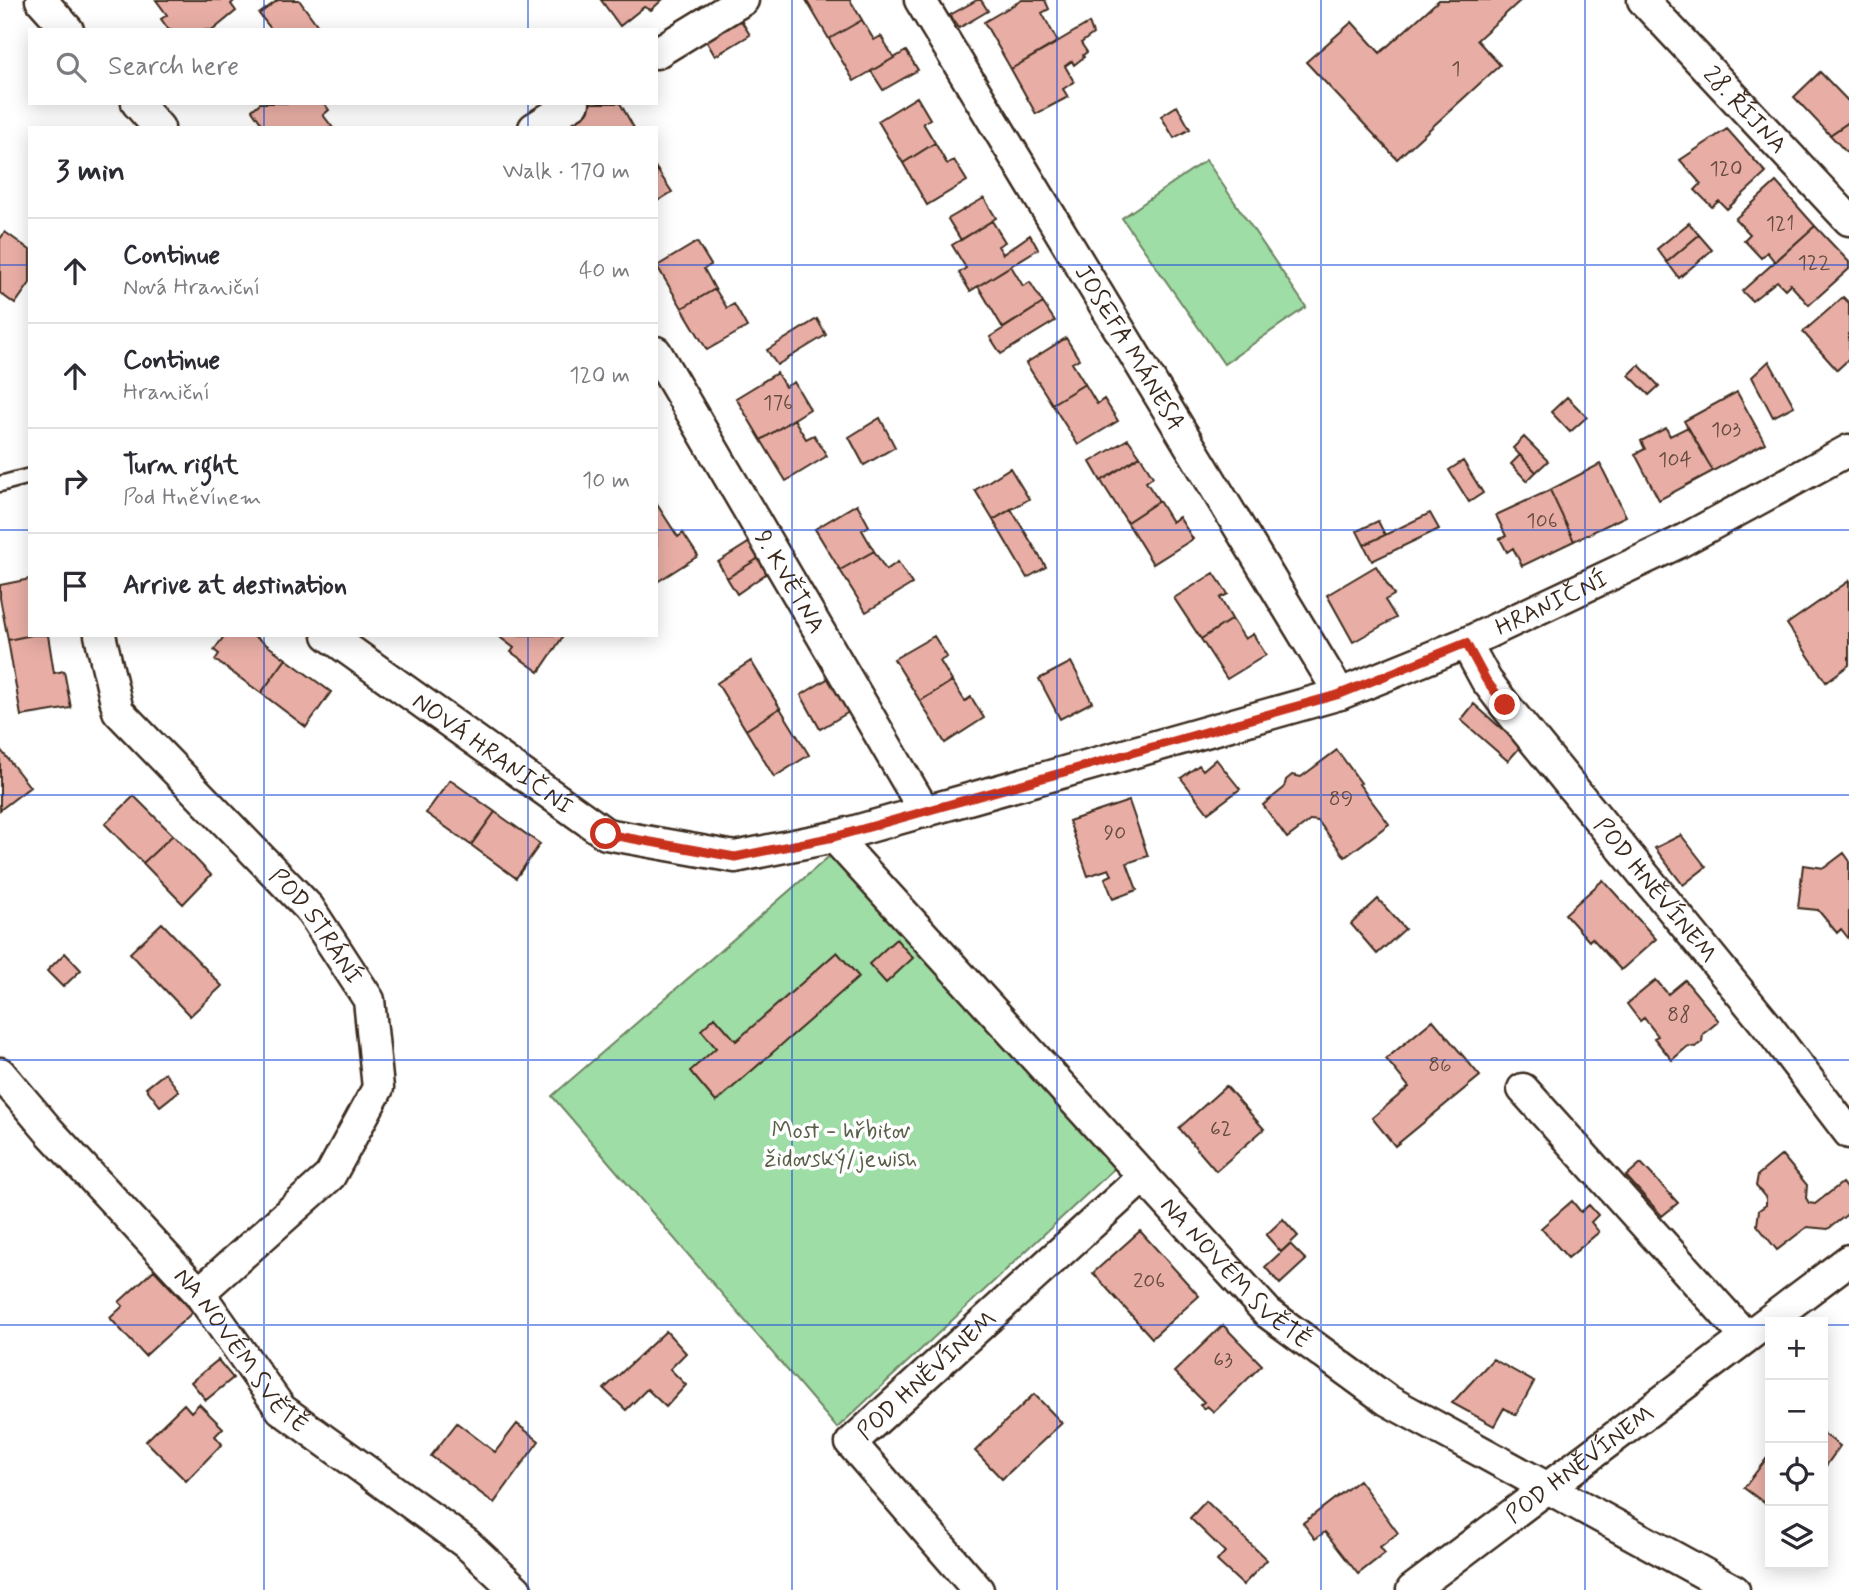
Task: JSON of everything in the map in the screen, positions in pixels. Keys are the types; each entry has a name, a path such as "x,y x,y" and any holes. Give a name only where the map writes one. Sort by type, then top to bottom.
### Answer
{"street":[{"path":"41,0 66,28"},
{"path":"658,52 743,0"},
{"name":"JOSEFA MÁNESA","path":"920,0 1340,694"},
{"name":"28. ŘÍJNA","path":"1643,0 1849,220"},
{"path":"139,105 157,126"},
{"path":"537,126 571,105"},
{"name":"9. KVĚTNA","path":"658,355 925,812"},
{"name":"HRANIČNÍ","path":"834,837 1340,694 1466,643 1678,543 1849,450"},
{"name":"POD STRÁNÍ","path":"100,637 118,711 309,908 369,1000 378,1088 330,1176 199,1293"},
{"name":"NOVÁ HRANIČNÍ","path":"331,637 606,834 735,857 834,837"},
{"name":"POD HNĚVÍNEM","path":"1466,643 1486,680 1505,705 1760,1017 1849,1133"},
{"name":"NA NOVÉM SVĚTĚ","path":"834,837 1268,1313 1387,1400 1734,1590"},
{"name":"NA NOVÉM SVĚTĚ","path":"0,1073 49,1131 199,1293 281,1409 467,1544 516,1590"},
{"path":"1522,1088 1746,1337"},
{"name":"POD HNĚVÍNEM","path":"978,1590 851,1443 1144,1176"},
{"name":"POD HNĚVÍNEM","path":"1412,1590 1849,1260"}],"lane":[{"path":"0,484 28,477"}],"green space":[{"path":"1206,160 1306,307 1224,364 1122,218"},
{"name":"Most - hřbitov židovský/jewish","path":"832,854 1117,1166 837,1428 552,1096"}],"building":[{"path":"156,0 235,0 231,4 236,11 215,28 168,28 161,19 167,15"},
{"path":"278,0 299,0 318,26 270,28 259,14"},
{"path":"601,0 662,0 651,10 644,7 620,26"},
{"path":"806,0 850,0 862,20 829,39"},
{"path":"981,0 988,11 959,28 950,15"},
{"path":"1022,0 1045,0 1049,9 1042,13 1058,42 1011,69 984,22"},
{"path":"1439,0 1521,0 1477,40 1500,65 1397,159 1306,62 1352,22 1380,53"},
{"path":"739,17 750,35 715,56 704,37"},
{"path":"862,20 874,40 881,36 894,58 854,81 829,39"},
{"path":"1089,23 1093,34 1081,43 1087,52 1074,65 1072,61 1065,66 1074,82 1063,89 1068,97 1036,114 1011,69"},
{"path":"906,51 918,70 883,90 871,71"},
{"path":"1820,72 1849,102 1849,122 1830,135 1794,97"},
{"path":"917,97 930,119 923,123 935,143 903,163 878,121"},
{"path":"258,105 325,105 329,110 323,115 331,126 263,126 252,110"},
{"path":"584,105 621,105 633,126 573,126 567,115"},
{"path":"1177,106 1190,129 1174,138 1161,116"},
{"path":"1849,122 1849,155 1830,135"},
{"path":"1727,129 1766,173 1727,209 1719,201 1712,207 1695,190 1701,184 1680,160"},
{"path":"935,143 947,164 954,160 967,181 927,205 903,163"},
{"path":"658,171 672,192 658,201"},
{"path":"1776,182 1815,226 1775,262 1767,252 1761,258 1744,240 1750,234 1735,219"},
{"path":"984,198 996,218 961,240 948,219"},
{"path":"992,221 1005,242 998,246 1003,254 1030,235 1038,249 970,291 959,273 966,268 952,245"},
{"path":"1689,223 1699,235 1667,262 1657,249"},
{"path":"1815,226 1849,262 1849,269 1809,305 1790,284 1785,289 1777,281 1752,301 1742,291"},
{"path":"5,232 28,249 28,286 15,304 0,293 0,239"},
{"path":"1699,235 1712,250 1679,278 1667,262"},
{"path":"697,242 711,265 704,269 715,289 682,308 658,265"},
{"path":"1011,266 1023,286 1030,282 1043,303 1003,328 978,286"},
{"path":"715,289 727,308 734,304 747,327 707,350 682,308"},
{"path":"1843,297 1849,303 1849,359 1837,370 1803,332"},
{"path":"1043,303 1055,321 1001,354 990,337"},
{"path":"817,319 826,335 777,365 767,350"},
{"path":"1066,338 1079,359 1072,363 1085,384 1052,404 1026,363"},
{"path":"1769,361 1794,406 1773,417 1752,377"},
{"path":"1639,365 1659,386 1649,395 1629,375"},
{"path":"777,373 785,387 794,382 810,409 761,440 736,398"},
{"path":"1085,384 1097,404 1104,399 1118,421 1078,445 1052,404"},
{"path":"1737,392 1765,443 1713,471 1684,421"},
{"path":"1567,397 1587,417 1570,432 1551,412"},
{"path":"880,418 895,447 864,465 849,437"},
{"path":"794,419 806,439 814,435 827,456 786,481 761,440"},
{"path":"1688,427 1713,471 1659,500 1635,454 1645,449 1641,441 1666,428 1670,436"},
{"path":"1524,437 1548,461 1536,472 1513,448"},
{"path":"1128,439 1140,456 1101,481 1090,462"},
{"path":"1520,455 1536,472 1527,481 1511,464"},
{"path":"1140,456 1153,477 1146,482 1159,501 1127,522 1101,481"},
{"path":"1463,461 1483,493 1469,502 1449,470"},
{"path":"1600,464 1626,516 1574,541 1550,490"},
{"path":"1010,468 1029,499 993,520 975,490"},
{"path":"1550,490 1574,541 1522,566 1513,548 1507,552 1500,539 1506,536 1496,515"},
{"path":"1159,501 1172,522 1179,517 1193,539 1153,564 1127,522"},
{"path":"857,504 869,526 862,530 874,551 840,570 815,529"},
{"path":"658,506 678,537 683,533 698,556 658,581"},
{"path":"1011,509 1046,567 1027,578 993,520"},
{"path":"1430,513 1439,529 1372,561 1364,545"},
{"path":"1378,521 1385,535 1364,545 1357,531"},
{"path":"750,542 759,558 727,578 718,562"},
{"path":"874,551 886,570 898,562 912,584 866,612 840,570"},
{"path":"759,558 767,573 737,594 727,578"},
{"path":"1376,566 1394,595 1385,600 1396,618 1353,642 1327,595"},
{"path":"1214,573 1228,594 1220,598 1232,619 1201,639 1174,598"},
{"path":"28,579 28,636 8,640 0,585"},
{"path":"1849,581 1849,665 1826,682 1787,624"},
{"path":"1232,619 1245,639 1253,634 1266,655 1227,679 1201,639"},
{"path":"28,636 48,637 54,673 64,671 71,708 21,716 8,640"},
{"path":"934,636 947,657 940,661 952,681 920,701 894,659"},
{"path":"224,637 256,637 286,659 261,693 215,660 219,654 214,650"},
{"path":"500,637 563,637 539,672 511,652 514,648"},
{"path":"286,659 331,692 306,727 261,693"},
{"path":"751,661 780,708 746,730 717,683"},
{"path":"1071,662 1092,702 1060,719 1039,679"},
{"path":"829,678 849,712 820,729 801,695"},
{"path":"952,681 965,701 971,697 984,718 945,743 920,701"},
{"path":"1474,704 1521,746 1508,761 1461,720"},
{"path":"780,708 809,755 774,777 746,730"},
{"path":"0,749 30,787 0,810"},
{"path":"1337,750 1389,824 1345,857 1318,821 1311,820 1287,838 1263,805 1284,788 1286,780 1292,775 1301,777"},
{"path":"1216,759 1240,789 1208,813 1181,778 1199,765 1203,770"},
{"path":"450,780 495,812 471,845 426,813"},
{"path":"134,796 173,835 143,863 105,824"},
{"path":"1129,801 1148,856 1127,863 1137,890 1113,899 1105,878 1112,875 1109,869 1088,876 1069,821"},
{"path":"495,812 540,844 516,878 471,845"},
{"path":"173,835 211,875 183,904 143,863"},
{"path":"1681,835 1706,867 1683,885 1655,848"},
{"path":"1844,853 1849,860 1849,939 1841,929 1837,933 1818,910 1798,908 1803,865 1824,868"},
{"path":"1603,880 1656,939 1621,970 1592,938 1589,941 1565,914"},
{"path":"1378,899 1405,929 1377,954 1351,924"},
{"path":"162,923 222,986 190,1016 130,953"},
{"path":"896,939 913,958 886,983 869,964"},
{"path":"837,952 859,977 716,1102 690,1071 716,1048 701,1030 715,1017 736,1041"},
{"path":"65,953 81,970 63,987 47,971"},
{"path":"1656,980 1668,994 1685,980 1719,1021 1703,1034 1702,1042 1695,1047 1688,1046 1672,1060 1654,1038 1658,1036 1644,1018 1640,1021 1627,1004"},
{"path":"1433,1020 1480,1076 1395,1146 1372,1118 1409,1087 1386,1059"},
{"path":"165,1073 179,1091 160,1106 146,1088"},
{"path":"1226,1086 1264,1129 1216,1171 1179,1128"},
{"path":"1782,1155 1807,1185 1806,1198 1809,1203 1815,1204 1842,1183 1849,1192 1849,1213 1828,1229 1807,1227 1777,1250 1757,1225 1759,1210 1766,1205 1766,1198 1756,1186 1758,1175"},
{"path":"1641,1163 1678,1203 1662,1216 1626,1176"},
{"path":"1572,1201 1581,1212 1589,1205 1598,1215 1591,1222 1599,1232 1568,1258 1541,1228"},
{"path":"1283,1219 1298,1236 1281,1252 1266,1235"},
{"path":"1140,1231 1199,1296 1152,1338 1093,1273"},
{"path":"1290,1244 1306,1260 1280,1284 1265,1267"},
{"path":"154,1270 193,1312 145,1356 110,1318 123,1306 119,1302"},
{"path":"1223,1325 1262,1365 1214,1412 1207,1406 1204,1409 1200,1405 1204,1402 1174,1372"},
{"path":"666,1331 686,1353 670,1369 686,1385 666,1407 647,1389 626,1410 604,1389"},
{"path":"1493,1359 1534,1382 1516,1415 1504,1408 1494,1426 1452,1403"},
{"path":"218,1360 233,1378 206,1400 191,1382"},
{"path":"1034,1394 1062,1423 1002,1479 975,1451"},
{"path":"184,1404 191,1412 199,1404 223,1428 215,1436 222,1444 186,1481 146,1441"},
{"path":"457,1423 495,1452 517,1424 539,1441 494,1503 431,1456"},
{"path":"1828,1437 1840,1446 1828,1463"},
{"path":"1765,1461 1765,1503 1744,1488"},
{"path":"1359,1480 1398,1533 1380,1547 1385,1553 1358,1574 1325,1532 1315,1539 1303,1523"},
{"path":"1206,1501 1267,1560 1243,1585 1217,1561 1225,1552 1190,1518"}],"route":[{"path":"606,834 735,857 834,837 1340,694 1466,643 1486,680 1505,705"}]}
